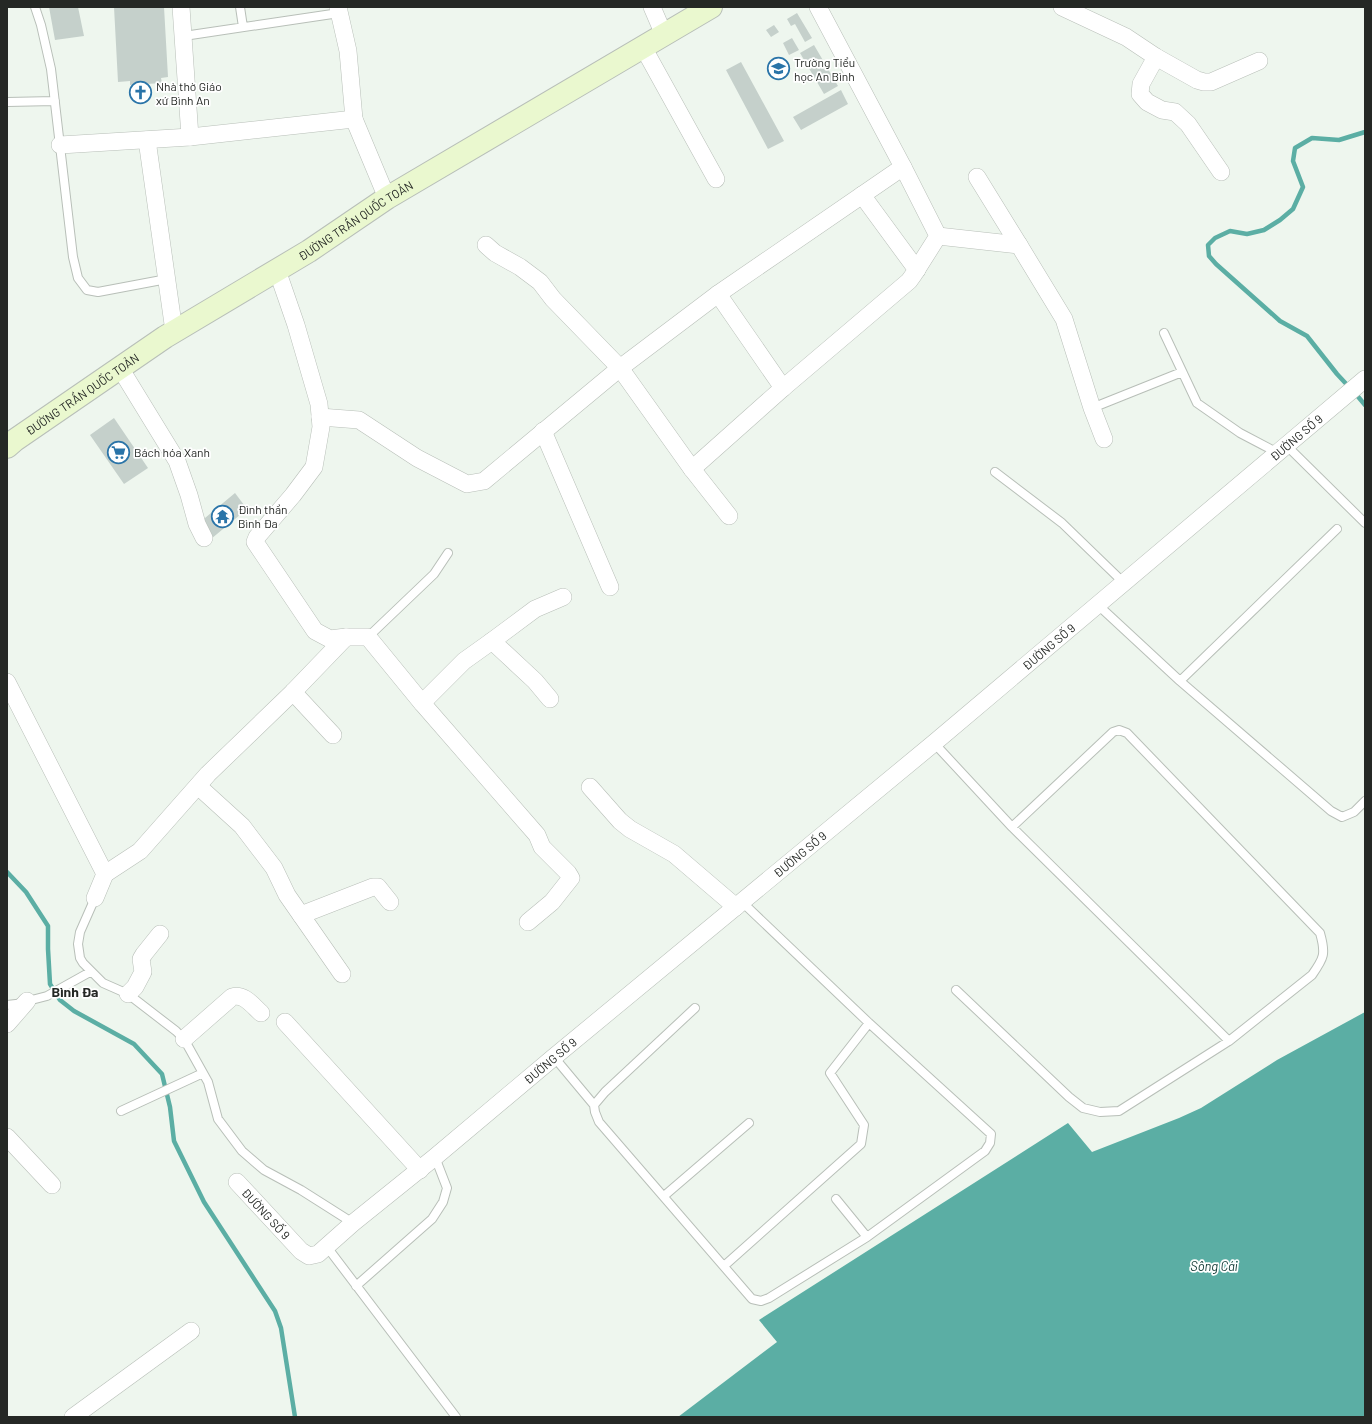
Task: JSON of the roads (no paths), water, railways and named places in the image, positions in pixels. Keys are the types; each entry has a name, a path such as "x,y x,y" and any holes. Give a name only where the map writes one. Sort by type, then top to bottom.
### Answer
{"main road":[{"name":"ĐƯỜNG TRẦN QUỐC TOẢN","path":"10,437 120,368 174,331 309,251 387,198 712,7"}],"street":[{"path":"182,7 190,137"},
{"path":"652,7 664,35"},
{"path":"818,7 938,236"},
{"path":"1062,7 1126,37 1156,57 1197,80 1204,82 1211,82 1259,61"},
{"path":"339,10 348,51 354,119 387,198"},
{"path":"643,47 716,179"},
{"path":"1156,57 1141,84 1140,94 1147,102 1162,110 1175,112 1188,124 1221,172"},
{"path":"60,145 190,137 354,119"},
{"path":"147,140 174,331"},
{"path":"320,418 359,420 417,458 467,484 484,481 620,368 718,294 903,167"},
{"path":"977,177 1064,319 1092,408 1104,439"},
{"path":"862,195 917,270"},
{"path":"938,236 1019,245"},
{"path":"692,469 909,281 938,236"},
{"path":"486,245 495,253 520,267 540,282 553,298 620,368 692,469 729,516"},
{"path":"277,270 296,325 319,404 321,427 314,467 293,496 257,537 255,542 315,631 330,639 368,637 422,703 537,835 542,847 568,873 571,878 552,902 528,922"},
{"path":"718,294 784,388"},
{"path":"120,368 177,460 197,524 204,538"},
{"name":"ĐƯỜNG SỐ 9","path":"237,1182 301,1251 309,1256 318,1254 353,1223 420,1170 554,1057 934,743 1362,382"},
{"path":"543,431 610,587"},
{"path":"422,703 464,661 535,608 563,597"},
{"path":"95,898 105,874 140,851 208,774 293,692 346,637"},
{"path":"492,641 535,681 550,699"},
{"path":"7,682 105,874"},
{"path":"293,692 333,734"},
{"path":"198,786 242,826 274,868 287,895 342,974"},
{"path":"590,787 620,821 630,829 674,854 739,904"},
{"path":"300,915 378,887 390,902"},
{"path":"128,994 135,987 143,972 141,959 160,934"},
{"path":"184,1039 232,998 237,996 242,996 261,1013"},
{"path":"7,1024 27,1001"},
{"path":"286,1022 420,1170"},
{"path":"7,1137 52,1185"},
{"path":"77,1416 191,1331"}],"lane":[{"path":"36,7 51,69 73,257 78,278 87,290 98,292 167,279"},
{"path":"240,7 243,27"},
{"path":"184,36 339,10"},
{"path":"7,102 55,101"},
{"path":"1164,333 1196,403 1240,433 1283,449 1365,523"},
{"path":"1092,408 1182,372"},
{"path":"994,472 1062,523 1124,583"},
{"path":"1180,681 1337,529"},
{"path":"368,637 434,574 448,553"},
{"path":"1098,605 1180,681 1331,811 1342,817 1354,812 1365,801"},
{"path":"956,990 1069,1097 1083,1108 1100,1112 1119,1111 1228,1041 1312,975 1322,960 1324,947 1320,933 1127,733 1119,730 1113,732 1012,827"},
{"path":"934,743 1012,827 1228,1041"},
{"path":"95,898 80,932 78,944 80,958 90,972 103,983 128,994 176,1031 184,1039 208,1082 218,1119 242,1151 264,1170 301,1190 353,1223"},
{"path":"554,1057 594,1105 599,1122 752,1298 761,1301 769,1298 867,1237 985,1151 990,1143 991,1134 739,904"},
{"path":"7,1005 47,996 90,972"},
{"path":"594,1105 605,1092 695,1008"},
{"path":"724,1266 861,1144 864,1125 830,1073 868,1023"},
{"path":"121,1111 203,1073"},
{"path":"664,1196 749,1123"},
{"path":"356,1286 432,1219 443,1202 447,1188 435,1157"},
{"path":"836,1199 867,1237"},
{"path":"327,1247 456,1417"}],"water":[{"name":"Sông Cái","path":"1365,1012 1365,1417 678,1417 777,1342 759,1320 1068,1123 1092,1152 1201,1108 1277,1060"}],"waterway":[{"path":"1350,388 1307,336 1280,321 1216,264 1209,256 1208,245 1215,238 1230,231 1247,234 1264,230 1280,220 1293,209 1303,187 1293,161 1295,148 1312,138 1339,140 1365,132"},
{"path":"1355,393 1365,405"},
{"path":"7,872 26,892 48,926 50,984 60,1000 74,1011 134,1044 162,1074 170,1107 174,1141 204,1202 275,1311 281,1328 295,1417"}],"place":[{"name":"Trường Tiểu học An Bình","path":"778,69"},
{"name":"Nhà thờ Giáo xứ Bình An","path":"140,93"},
{"name":"Bách hóa Xanh","path":"119,452"},
{"name":"Đình thần Bình Đa","path":"223,516"}],"district":[{"name":"Bình Đa","path":"75,991"}]}
